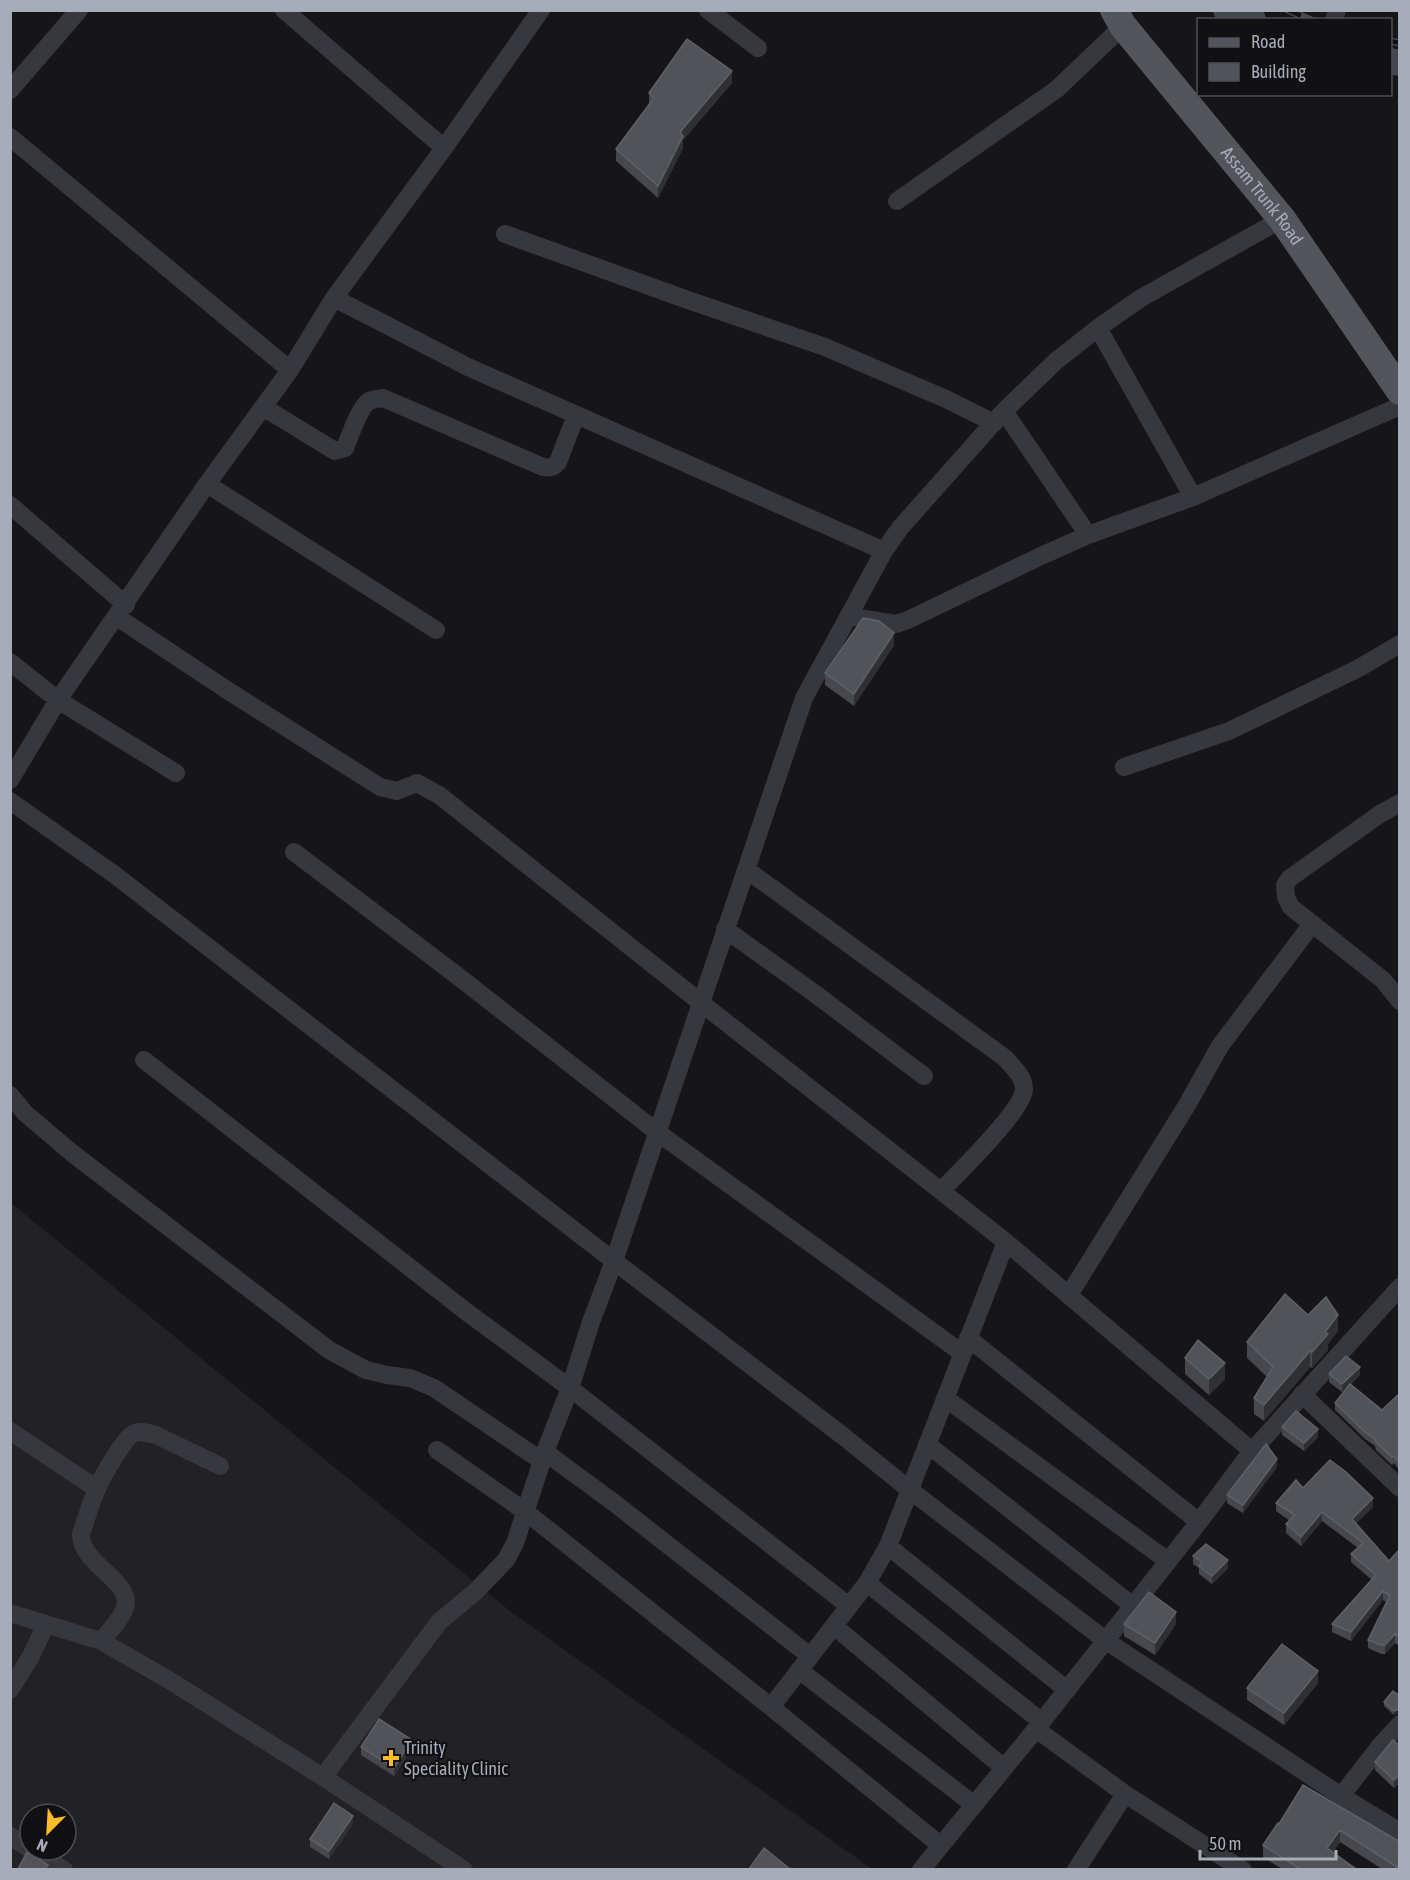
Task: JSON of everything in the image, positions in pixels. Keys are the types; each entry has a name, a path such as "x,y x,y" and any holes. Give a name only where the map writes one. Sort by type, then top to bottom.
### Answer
{"main road":[{"path":"1226,10 1248,18"},
{"name":"Assam Trunk Road","path":"1118,18 1282,219 1400,391"}],"street":[{"path":"10,90 79,10"},
{"path":"284,10 444,148"},
{"path":"10,780 58,700 207,484 290,370 334,298 541,10"},
{"path":"708,10 758,48"},
{"path":"897,201 1057,88 1118,18"},
{"path":"10,137 290,370"},
{"path":"323,1777 440,1622 475,1592 506,1560 515,1544 614,1261 804,698 884,551 900,528 999,417 1056,361 1141,298 1282,219"},
{"path":"505,234 686,300 825,347 946,399 999,417 1088,535"},
{"path":"334,298 468,367 884,551"},
{"path":"1098,328 1193,497"},
{"path":"263,407 335,451 345,448 366,403 383,398 550,468 558,462 576,415"},
{"path":"848,616 896,624 908,620 1088,535 1193,497 1400,406"},
{"path":"207,484 436,630"},
{"path":"10,505 121,611 227,690 380,787 397,791 417,783 440,795 1006,1242 1252,1451"},
{"path":"1124,767 1229,731 1359,668 1400,644"},
{"path":"10,662 58,700 176,773"},
{"path":"10,801 115,875 1106,1640 1341,1796 1400,1832"},
{"path":"1400,802 1319,857 1290,878 1285,885 1286,897 1291,907 1383,980 1400,1001"},
{"path":"294,852 459,976 657,1132 965,1345 1199,1521"},
{"path":"747,870 1005,1058 1016,1070 1023,1082 1024,1093 1013,1112 941,1191"},
{"path":"1069,1295 1187,1106 1220,1046 1312,924"},
{"path":"725,929 924,1076"},
{"path":"144,1060 849,1606"},
{"path":"10,1095 25,1113 72,1153 329,1350 366,1370 410,1378 434,1388 613,1502 973,1804"},
{"path":"771,1707 876,1570 888,1546 1006,1242"},
{"path":"921,1869 1039,1726 1252,1451 1400,1287"},
{"path":"1302,1394 1400,1488"},
{"path":"945,1398 1168,1561"},
{"path":"10,1431 97,1489"},
{"path":"101,1641 124,1610 126,1599 119,1586 86,1553 81,1534 97,1489 128,1437 135,1433 145,1432 156,1435 220,1466"},
{"path":"927,1444 1132,1606"},
{"path":"437,1450 526,1512 940,1845"},
{"path":"888,1546 1067,1690"},
{"path":"867,1582 1039,1726 1125,1794 1215,1862 1243,1869"},
{"path":"10,1613 101,1641 169,1680 464,1869"},
{"path":"10,1690 32,1656 46,1624"},
{"path":"834,1626 1004,1768"},
{"path":"1341,1796 1400,1724"},
{"path":"1076,1869 1125,1794"}],"shaded area":[{"path":"10,1202 510,1611 872,1869 11,1869"}],"building":[{"path":"687,39 732,71 680,132 683,136 658,186 616,149 654,98 649,93"},
{"path":"863,618 879,621 894,633 854,694 825,673"},
{"path":"1285,1294 1308,1315 1326,1297 1338,1315 1325,1332 1328,1334 1312,1352 1310,1351 1264,1405 1254,1398 1273,1367 1247,1342"},
{"path":"1198,1340 1225,1363 1209,1379 1185,1358"},
{"path":"1346,1356 1360,1367 1342,1384 1329,1374"},
{"path":"1350,1384 1382,1410 1400,1393 1400,1463 1335,1403"},
{"path":"1296,1411 1318,1429 1304,1443 1282,1427"},
{"path":"1266,1444 1277,1459 1243,1505 1227,1495"},
{"path":"1330,1460 1373,1498 1352,1519 1389,1561 1400,1549 1400,1637 1395,1634 1385,1645 1368,1640 1390,1595 1383,1591 1351,1632 1332,1624 1376,1575 1351,1554 1363,1543 1322,1512 1301,1537 1286,1524 1295,1515 1276,1503 1296,1480 1303,1488"},
{"path":"1206,1544 1228,1560 1212,1576 1199,1566 1202,1562 1193,1556"},
{"path":"1149,1592 1176,1612 1155,1643 1124,1624"},
{"path":"1282,1644 1318,1671 1284,1713 1247,1688"},
{"path":"1393,1691 1400,1696 1400,1709 1394,1711 1384,1702"},
{"path":"379,1719 412,1740 394,1768 361,1747"},
{"path":"1393,1740 1400,1746 1400,1775 1394,1780 1375,1762"},
{"path":"1303,1785 1400,1842 1400,1869 1340,1830 1327,1848 1356,1869 1300,1869 1263,1845"},
{"path":"334,1803 353,1816 329,1851 310,1839"},
{"path":"764,1848 790,1869 749,1869"},
{"path":"22,1862 43,1862 48,1865 45,1869 18,1869"}],"railway":[{"path":"1288,10 1306,18"},
{"path":"1392,41 1400,43"}],"place":[{"name":"Trinity Speciality Clinic","path":"391,1758"}]}
